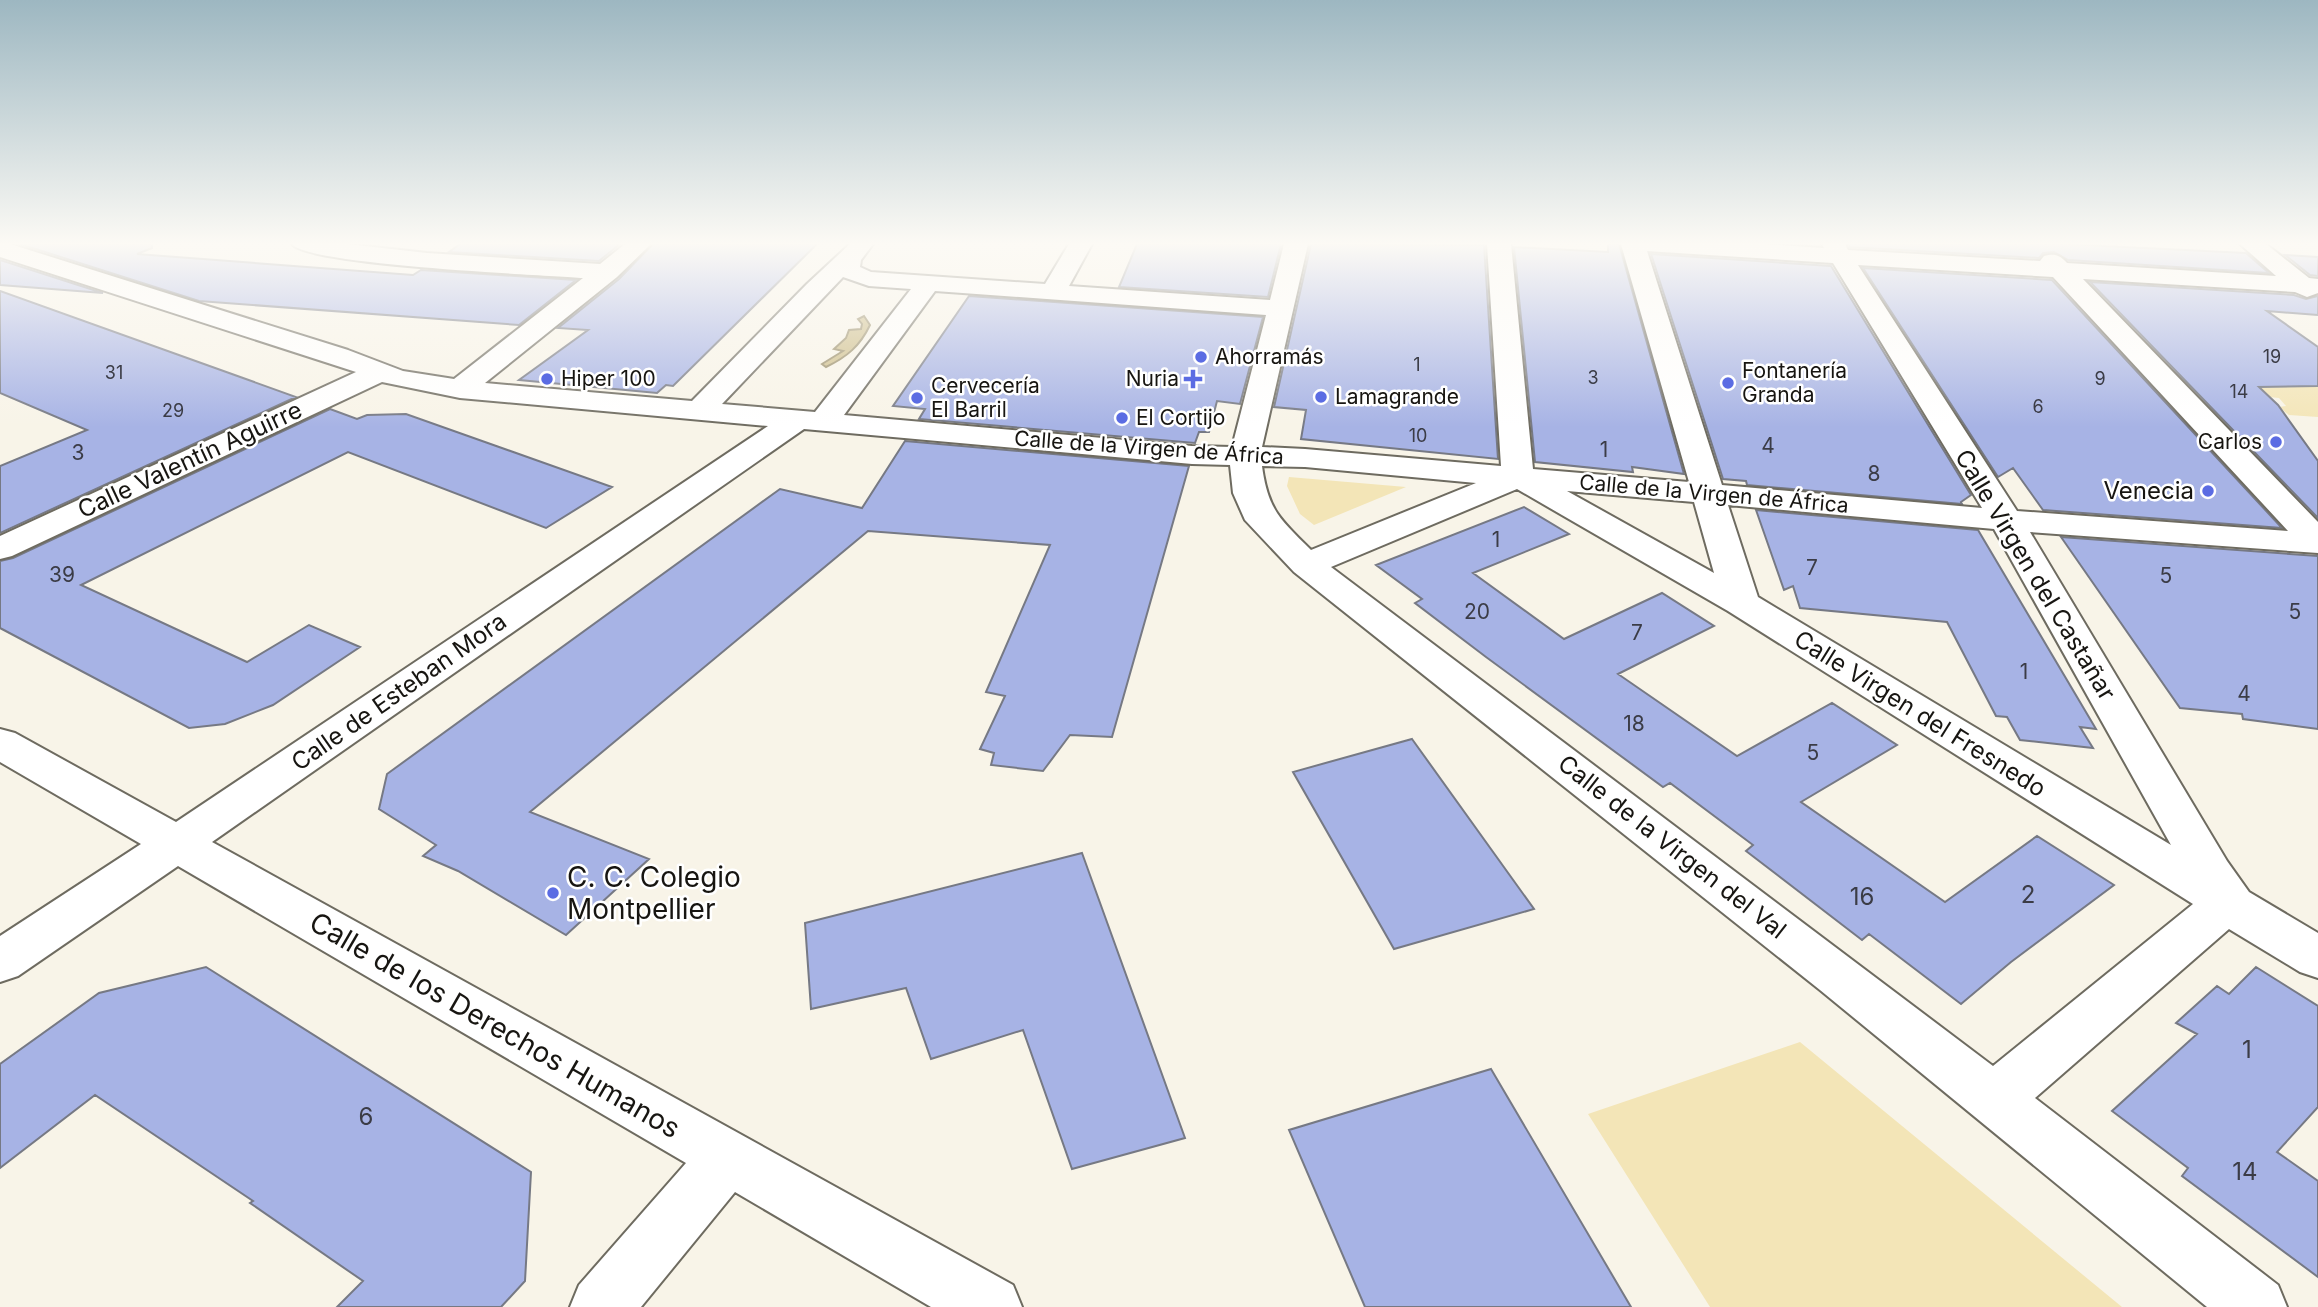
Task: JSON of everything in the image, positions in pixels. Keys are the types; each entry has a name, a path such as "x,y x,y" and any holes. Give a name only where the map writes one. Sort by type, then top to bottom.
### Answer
{"street":[{"name":"Calle de la Virgen de África","path":"177,305 380,372 425,384 460,389 1192,455 1245,455 2006,520 2318,542"},
{"path":"460,389 566,305"},
{"path":"699,411 801,305"},
{"name":"Calle de Esteban Mora","path":"0,962 810,421 910,305"},
{"path":"1237,305 1280,308"},
{"name":"Calle de la Virgen del Val","path":"1281,305 1245,455 1249,493 1262,520 1306,565 1816,958 2256,1307"},
{"path":"1306,565 1518,477 1504,305"},
{"path":"1652,305 1741,603"},
{"name":"Calle Virgen del Castañar","path":"1871,305 2006,520 2211,874 2234,908"},
{"path":"2093,305 2318,542"},
{"name":"Calle Valentín Aguirre","path":"0,549 380,372"},
{"name":"Calle Virgen del Fresnedo","path":"1518,477 1741,603 2318,958"},
{"name":"Calle de los Derechos Humanos","path":"0,743 991,1307"},
{"path":"2002,1106 2008,1087 2212,916 2234,908"},
{"path":"601,1307 728,1157"}],"shaded area":[{"path":"864,316 870,325 857,345 834,363 826,367 822,364 843,351 834,349 846,338 849,330 861,329 862,324 858,319"},
{"path":"2318,374 2318,417 2289,415 2279,407 2286,406 2279,398 2269,397 2258,387"},
{"path":"1289,477 1406,487 1314,525 1300,514 1287,486"},
{"path":"1800,1042 2122,1307 1710,1307 1588,1114"}],"building":[{"path":"0,305 39,305 296,397 0,533 0,466 87,430 0,393"},
{"path":"252,305 544,305 519,325"},
{"path":"587,305 755,305 673,386 666,385 657,393 519,380 588,330 558,328"},
{"path":"963,305 1095,305 1263,317 1240,404 1217,401 1209,432 1199,432 1195,443 919,419 925,409 893,406"},
{"path":"1297,305 1488,305 1498,459 1301,439 1306,410 1274,407"},
{"path":"1520,305 1636,305 1684,474 1632,467 1633,472 1535,462"},
{"path":"1667,305 1855,305 1971,495 1961,502 1962,504 1747,485 1746,481 1723,479"},
{"path":"1887,305 2075,305 2282,528 2043,510 2013,468 1998,477"},
{"path":"2112,305 2318,305 2318,315 2267,311 2318,347 2318,386 2259,387 2278,405 2318,461 2318,518"},
{"path":"330,409 357,419 367,415 406,414 612,487 546,528 348,452 81,585 247,662 309,625 360,647 273,705 225,724 189,728 0,628 0,561 13,558"},
{"path":"905,441 1189,466 1112,737 1070,735 1043,771 991,765 994,753 980,749 1005,696 986,692 1050,545 868,531 530,812 649,859 566,935 458,871 423,856 436,845 379,809 387,774 780,489 862,508"},
{"path":"1524,507 1569,534 1473,573 1564,639 1662,593 1714,626 1618,674 1737,756 1832,703 1897,745 1801,802 1945,902 2037,836 2114,885 2011,962 1961,1004 1869,934 1862,940 1746,851 1753,845 1670,783 1663,787 1486,657 1415,603 1422,599 1376,565"},
{"path":"1756,510 1978,530 2096,729 2080,727 2093,748 2020,740 2007,717 1996,716 1947,622 1800,608 1793,586 1784,590"},
{"path":"2061,537 2318,556 2318,729 2243,719 2242,714 2180,708"},
{"path":"1412,739 1534,909 1394,949 1293,772"},
{"path":"1082,853 1185,1138 1072,1169 1023,1030 931,1059 906,988 811,1009 805,923"},
{"path":"206,967 531,1172 525,1281 501,1307 337,1307 363,1281 250,1203 253,1201 95,1095 0,1168 0,1064 99,993"},
{"path":"2256,967 2318,1006 2318,1107 2277,1152 2318,1181 2318,1277 2182,1176 2188,1168 2112,1111 2197,1034 2176,1023 2217,986 2229,994"},
{"path":"1491,1069 1631,1307 1365,1307 1289,1130"}],"place":[{"name":"Ahorramás","path":"1201,357"},
{"name":"Hiper 100","path":"547,379"},
{"name":"Nuria","path":"1193,379"},
{"name":"Fontanería Granda","path":"1728,383"},
{"name":"Lamagrande","path":"1321,397"},
{"name":"Cervecería El Barril","path":"917,398"},
{"name":"El Cortijo","path":"1122,418"},
{"name":"Carlos","path":"2276,442"},
{"name":"Venecia","path":"2208,491"},
{"name":"C. C. Colegio Montpellier","path":"553,893"}]}
